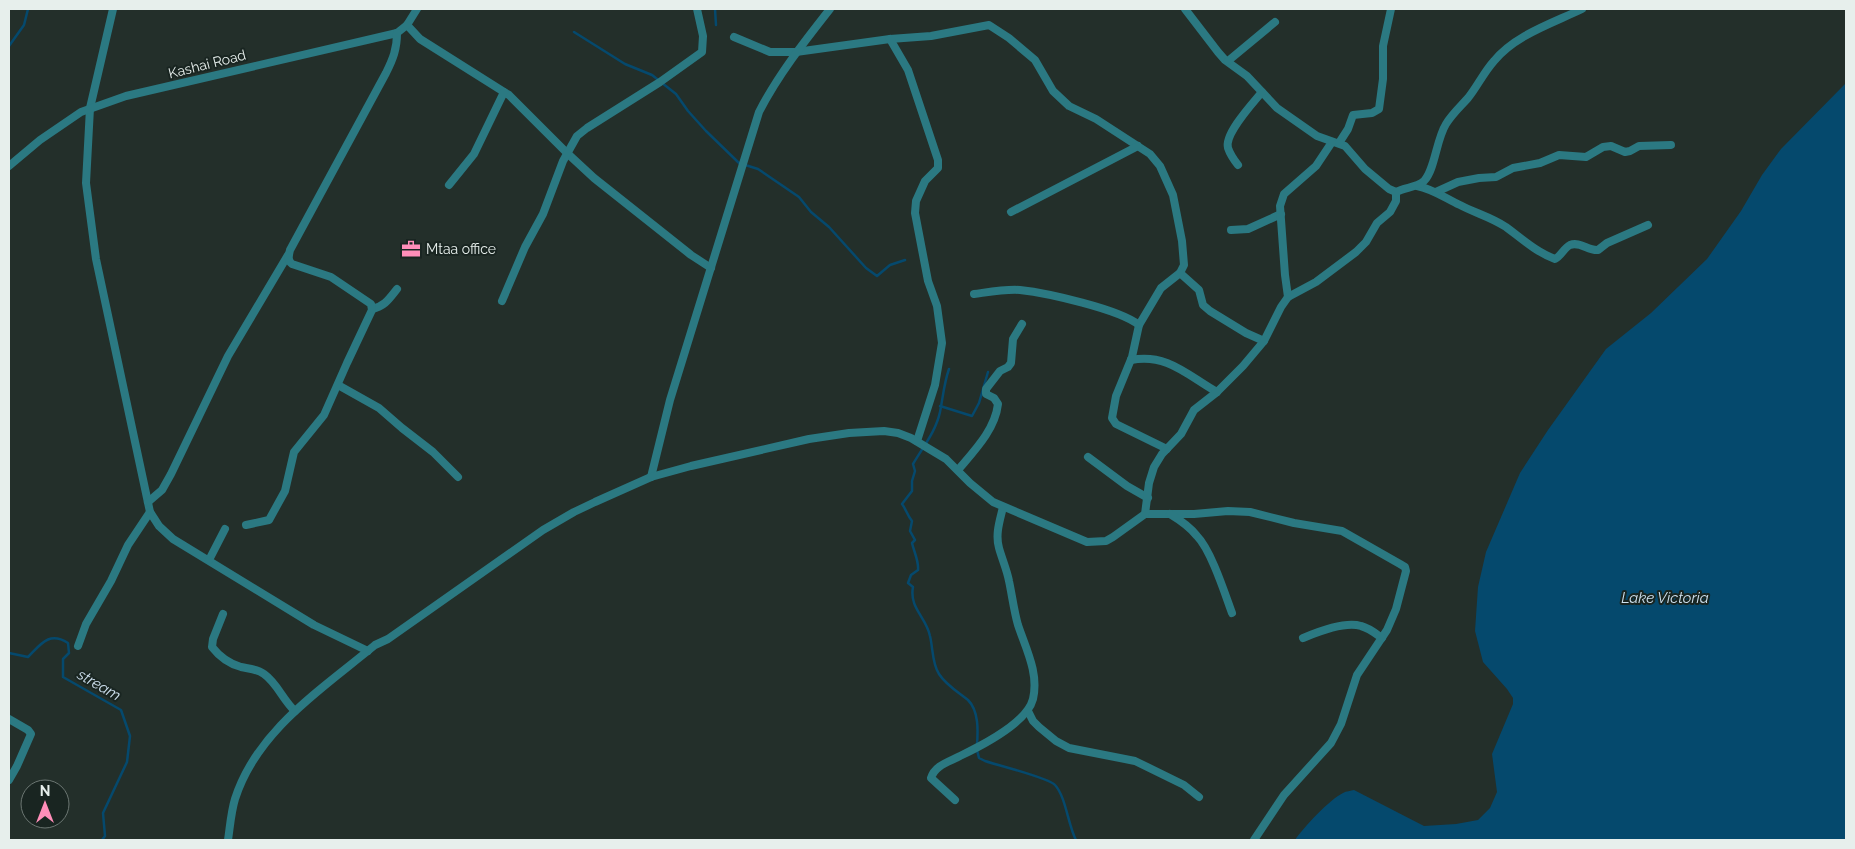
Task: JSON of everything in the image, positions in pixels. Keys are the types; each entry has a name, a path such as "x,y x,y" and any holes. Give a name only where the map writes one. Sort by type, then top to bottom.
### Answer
{"street":[{"path":"113,9 90,108 86,183 90,222 99,274 150,512 165,534 314,625 368,651"},
{"name":"Kashai Road","path":"9,166 40,140 90,108 126,96 397,33 407,25 417,9"},
{"path":"502,301 525,248 544,214 559,171 577,136 702,52 703,36 697,9"},
{"path":"651,477 670,400 759,112 770,90 796,52 830,9"},
{"path":"1186,9 1218,52 1228,62 1248,76 1277,108 1317,136 1349,149 1366,169 1389,189 1396,192 1417,186 1425,180 1430,172 1437,145 1446,124 1494,60 1522,39 1582,9"},
{"path":"1288,297 1280,206 1284,194 1316,166 1348,129 1354,115 1372,113 1380,109 1383,79 1383,46 1391,9"},
{"path":"1228,62 1274,22"},
{"path":"407,25 420,39 509,95 594,178 711,268"},
{"path":"734,37 770,52 796,52 890,39 931,36 989,25 1009,38 1035,60 1053,92 1069,106 1096,119 1150,154 1156,161 1173,195 1184,255 1184,265 1180,273 1161,288 1139,325 1131,360 1116,396 1112,418 1116,424 1167,449"},
{"path":"148,502 162,490 171,474 228,356 288,256 386,73 395,55 397,33"},
{"path":"890,39 908,70 938,160 938,168 925,181 916,201 915,213 928,281 939,316 942,343 934,384 917,441"},
{"path":"449,185 474,154 504,92"},
{"path":"1238,165 1228,148 1229,137 1241,118 1262,92"},
{"path":"1436,192 1458,182 1496,177 1513,168 1540,163 1559,155 1586,157 1603,147 1611,146 1625,152 1638,146 1671,145"},
{"path":"1011,212 1138,146"},
{"path":"1417,186 1436,192 1461,206 1485,215 1505,226 1545,254 1555,258 1569,246 1580,244 1588,249 1598,250 1608,243 1648,225"},
{"path":"1145,514 1149,484 1154,467 1181,434 1194,410 1217,392 1244,366 1264,341 1288,297 1316,282 1356,252 1366,242 1378,223 1390,212 1396,201 1396,192"},
{"path":"1232,230 1248,229 1281,214"},
{"path":"246,524 266,521 274,513 285,491 294,452 324,415 372,309 372,304 331,277 292,264 288,256"},
{"path":"1180,273 1199,290 1203,305 1210,311 1264,341"},
{"path":"372,309 386,304 397,289"},
{"path":"974,294 1008,290 1035,292 1114,313 1139,325"},
{"path":"958,470 982,441 995,419 998,404 994,398 986,394 986,389 1000,371 1008,367 1013,339 1022,324"},
{"path":"1131,360 1151,358 1165,362 1217,392"},
{"path":"338,385 379,408 433,452 458,477"},
{"path":"228,840 235,798 254,758 294,711 368,651 559,520 651,477 691,466 792,443 849,433 884,431 898,433 917,441 946,459 980,491 1003,507 1087,542 1106,540 1113,537 1145,514 1250,512 1294,523 1342,531 1405,567 1406,571 1396,609 1387,630 1357,675 1341,724 1331,744 1284,795 1254,840"},
{"path":"1088,457 1127,486 1148,498"},
{"path":"955,800 931,778 935,768 989,740 1012,725 1028,711 1033,699 1033,668 1016,619 1008,575 998,547 998,531 1003,507"},
{"path":"78,646 86,624 111,582 128,545 150,512"},
{"path":"1170,514 1191,530 1201,541 1218,576 1232,613"},
{"path":"208,560 225,529"},
{"path":"223,614 212,640 212,647 232,663 258,670 267,676 284,701 294,711"},
{"path":"1303,638 1324,630 1354,625 1369,630 1382,638"},
{"path":"1028,711 1033,721 1039,727 1056,741 1069,748 1135,761 1184,785 1199,797"},
{"path":"9,719 28,730 31,734 9,780"}],"water":[{"name":"Lake Victoria","path":"1846,83 1846,840 1295,840 1310,821 1331,801 1344,792 1354,790 1424,826 1456,824 1478,820 1490,808 1497,792 1492,754 1513,704 1513,698 1483,662 1475,631 1478,587 1486,552 1520,473 1606,349 1651,313 1707,259 1781,149"}],"waterway":[{"name":"stream","path":"9,46 24,25 28,9"},
{"path":"715,9 716,25"},
{"path":"574,32 625,64 652,75 676,94 706,131 739,163 758,169 799,197 811,212 829,227 866,268 877,276 890,265 905,260"},
{"path":"949,369 938,419 913,464 915,471 912,491 902,504 912,521 910,531 915,540 912,543 918,563 918,570 911,575 908,583 913,587 913,601 928,629 934,661 939,674 945,682 972,705 976,715 977,745"},
{"path":"940,406 972,416 979,403 988,372"},
{"name":"stream","path":"9,653 28,657 41,644 50,639 56,638 68,643 69,653 63,659 63,677 121,710 130,736 127,762 103,813 105,836 102,840"},
{"path":"977,750 979,758 985,761 1033,775 1055,785 1062,797 1076,840"}],"place":[{"name":"Mtaa office","path":"411,249"}]}
